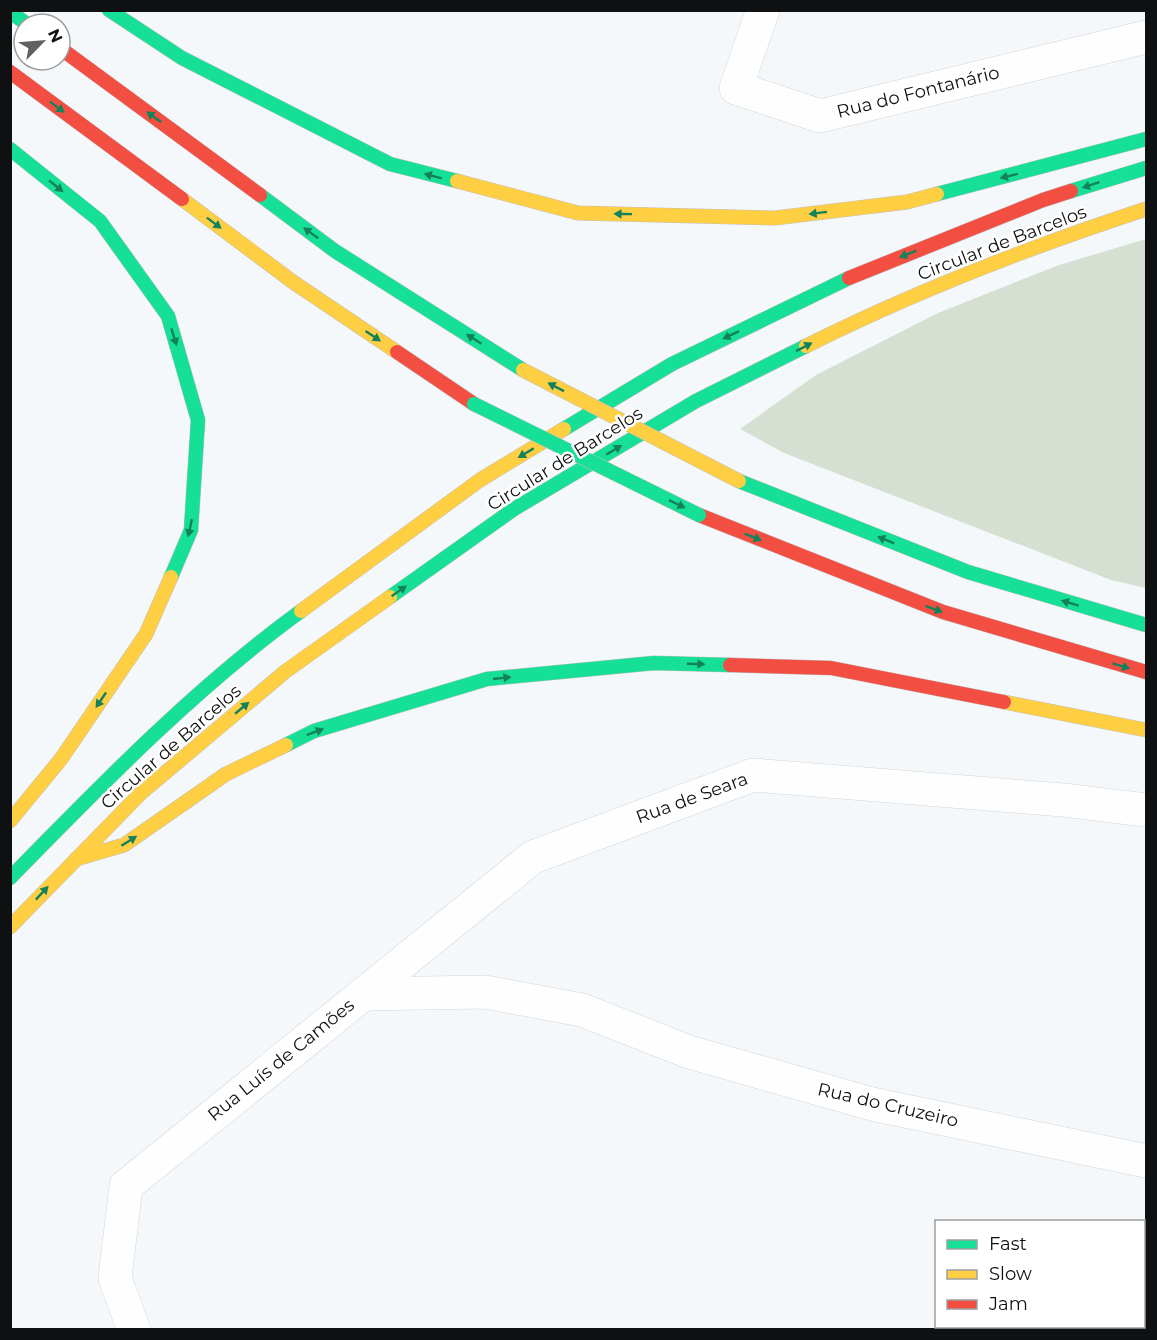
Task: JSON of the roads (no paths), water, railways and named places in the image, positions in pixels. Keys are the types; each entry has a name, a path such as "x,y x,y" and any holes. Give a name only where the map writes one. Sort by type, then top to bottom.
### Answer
{"main road":[{"path":"109,10 182,58 390,164 578,213 775,218 907,202 1146,140"},
{"path":"72,57 335,251 524,370 739,481 968,572 1146,625"},
{"path":"10,72 293,282 474,404 699,515 943,612 1146,672"},
{"path":"10,149 100,221 168,316 198,420 191,530 146,634 61,759 10,821"},
{"path":"10,878 111,775 264,638 480,480 672,364 864,271 1043,200 1146,168"},
{"name":"Circular de Barcelos","path":"10,927 74,859 141,794 286,671 514,509 696,401 878,310 1061,237 1146,209"},
{"path":"74,859 123,845 226,774 314,732 487,679 654,663 831,668 1146,730"}],"street":[{"name":"Rua do Fontanário","path":"763,10 736,88 820,116 1146,37"},
{"name":"Rua de Seara","path":"363,994 533,857 753,775 1063,800 1146,810"},
{"name":"Rua Luís de Camões","path":"134,1329 115,1278 126,1186 363,994 485,992 582,1010 635,1031"},
{"name":"Rua do Cruzeiro","path":"635,1031 689,1052 872,1104 1146,1161"}]}
